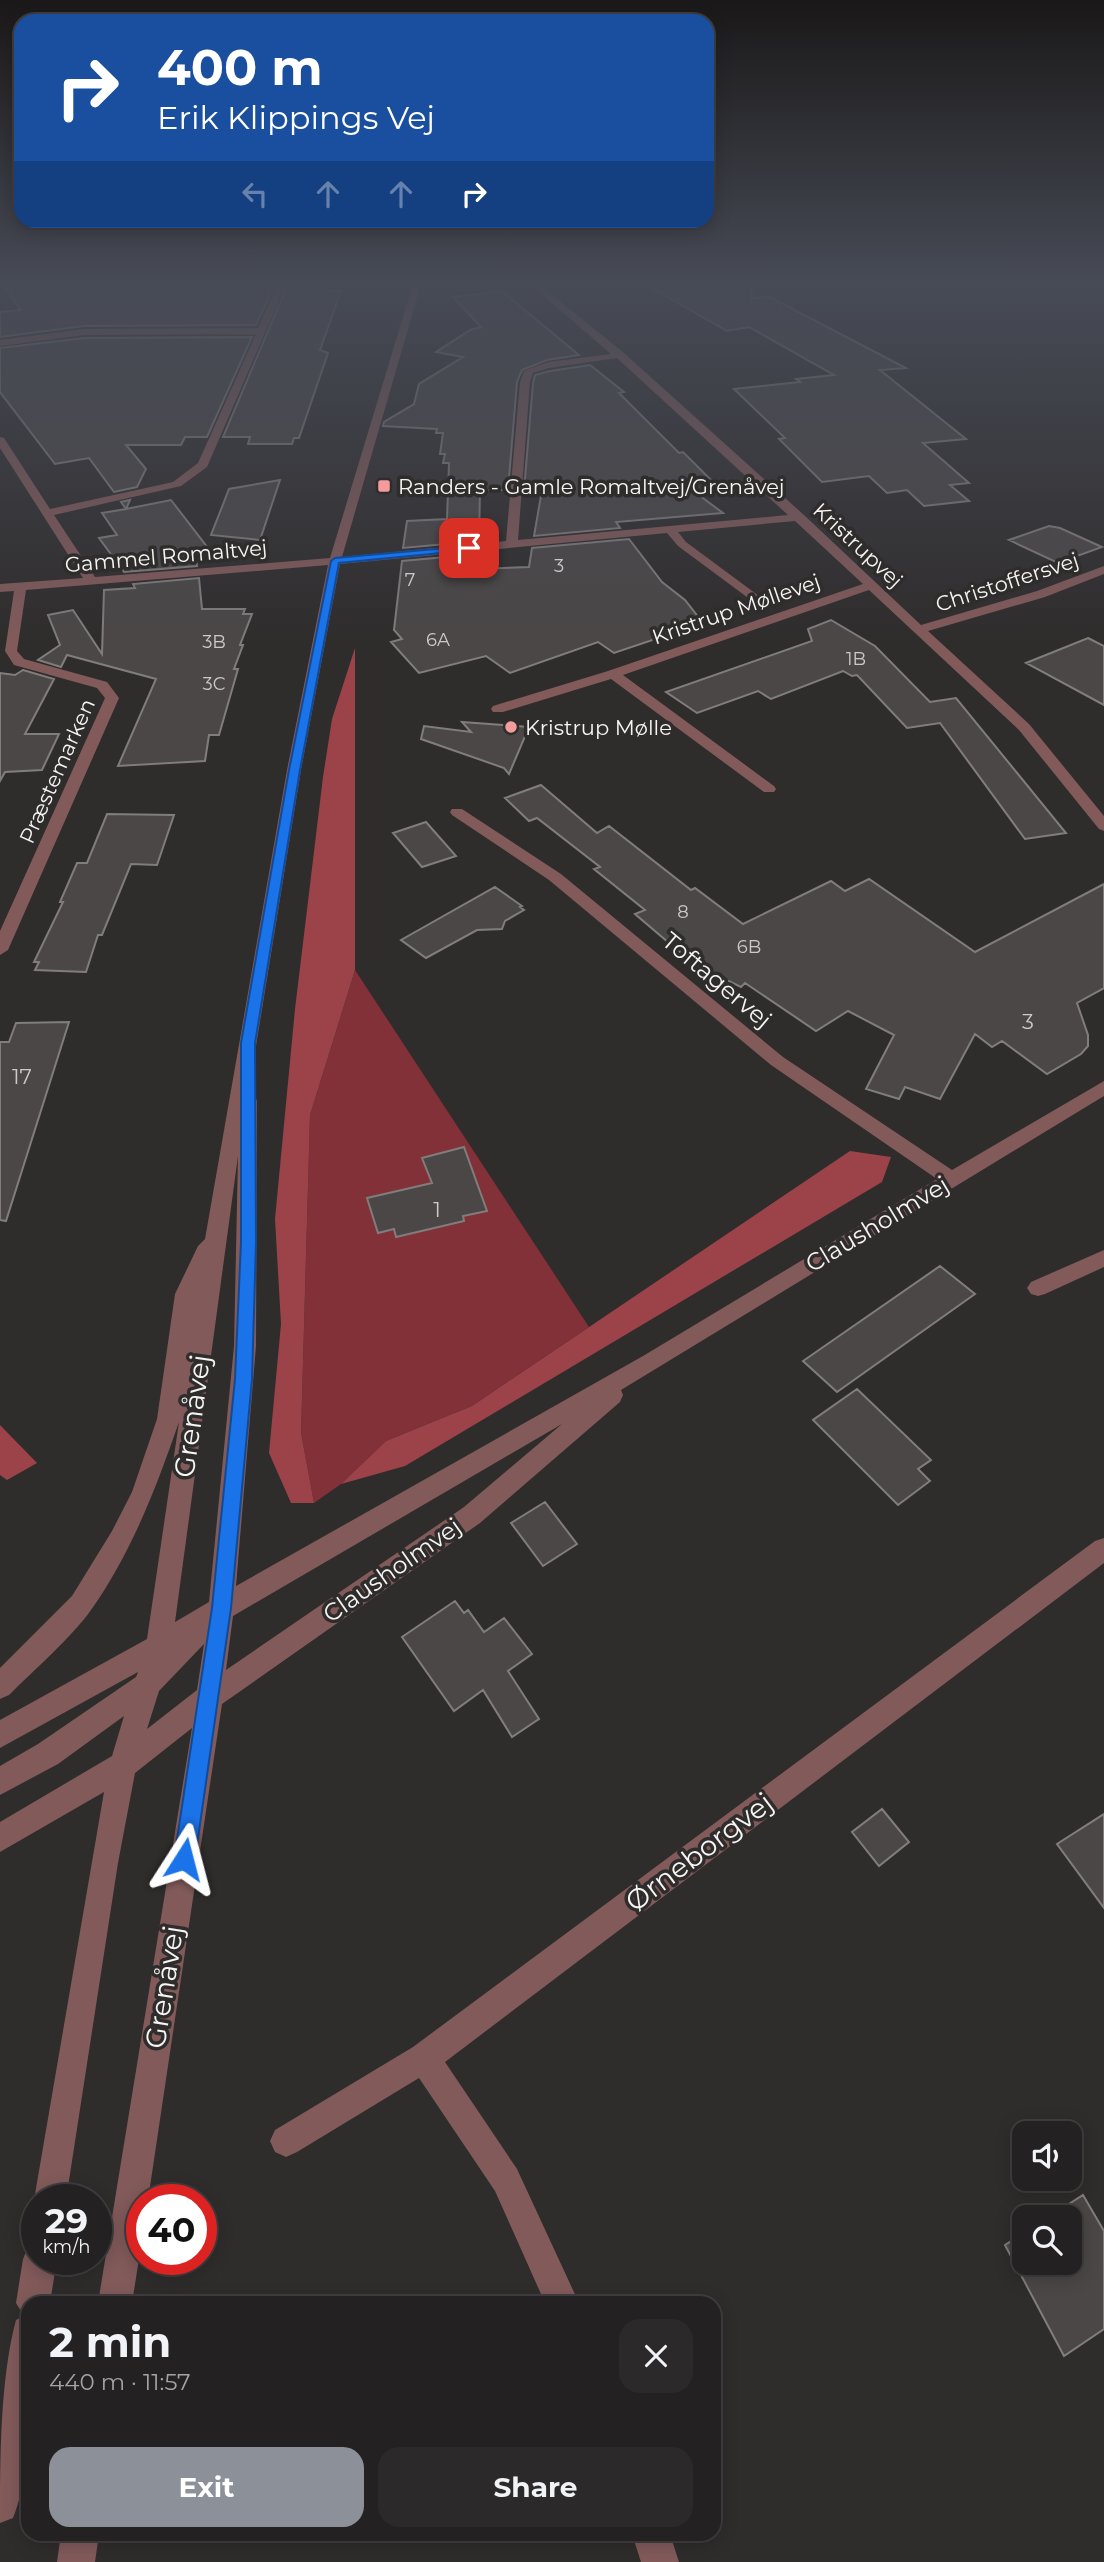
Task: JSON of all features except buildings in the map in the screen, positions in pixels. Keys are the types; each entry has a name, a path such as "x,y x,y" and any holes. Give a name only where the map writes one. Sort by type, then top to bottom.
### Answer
{"street":[{"path":"46,513 177,484 203,465 229,404"},
{"name":"Grenåvej","path":"53,2184 104,1863 123,1765 159,1646 217,1226 294,770 335,561 380,404"},
{"path":"512,544 523,404"},
{"name":"Kristrupvej","path":"675,404 1024,727 1104,826"},
{"path":"0,440 92,582"},
{"name":"Gammel Romaltvej","path":"0,589 335,561 800,517"},
{"path":"670,529 681,544 759,602"},
{"name":"Christoffersvej","path":"921,629 1041,594 1104,570"},
{"name":"Kristrup Møllevej","path":"498,709 613,674 872,585"},
{"name":"Præstemarken","path":"0,950 112,698 102,685 19,662 11,651 20,588"},
{"path":"613,674 769,789"},
{"name":"Toftagervej","path":"457,812 555,877 777,1061 951,1179"},
{"path":"0,909 19,910"},
{"name":"Grenåvej","path":"116,2296 222,1608 243,1379 248,1242 248,1043"},
{"name":"Clausholmvej","path":"0,1735 651,1362 1104,1087"},
{"path":"0,1686 81,1604 121,1539 143,1493 168,1419 186,1294 217,1226"},
{"path":"1038,1288 1104,1258"},
{"name":"Clausholmvej","path":"0,1838 123,1765 210,1697 472,1515 651,1362"},
{"name":"Ørneborgvej","path":"286,2141 424,2058 1104,1549"},
{"path":"0,1781 48,1754 145,1686 222,1608"},
{"path":"424,2058 506,2180 559,2296"},
{"path":"34,2296 37,2275"},
{"path":"0,2505 21,2375"},
{"path":"76,2562 79,2541"},
{"path":"653,2541 660,2562"}],"shaded area":[{"path":"355,648 355,970 310,1115 301,1433 314,1503 291,1503 269,1453 281,1324 275,1219 295,1009 323,777 332,719"},
{"path":"355,970 589,1327 472,1406 386,1441 341,1484 314,1503 301,1433 310,1115"},
{"path":"850,1151 891,1157 882,1182 405,1466 341,1484 386,1441 472,1406"},
{"path":"0,1425 37,1463 7,1480 0,1475"}],"place":[{"name":"Randers - Gamle Romaltvej/Grenåvej","path":"384,486"},
{"name":"Kristrup Mølle","path":"511,727"}],"route":[{"path":"184,1859 222,1608 243,1379 248,1242 248,1043 294,770 335,561 469,548"}]}
